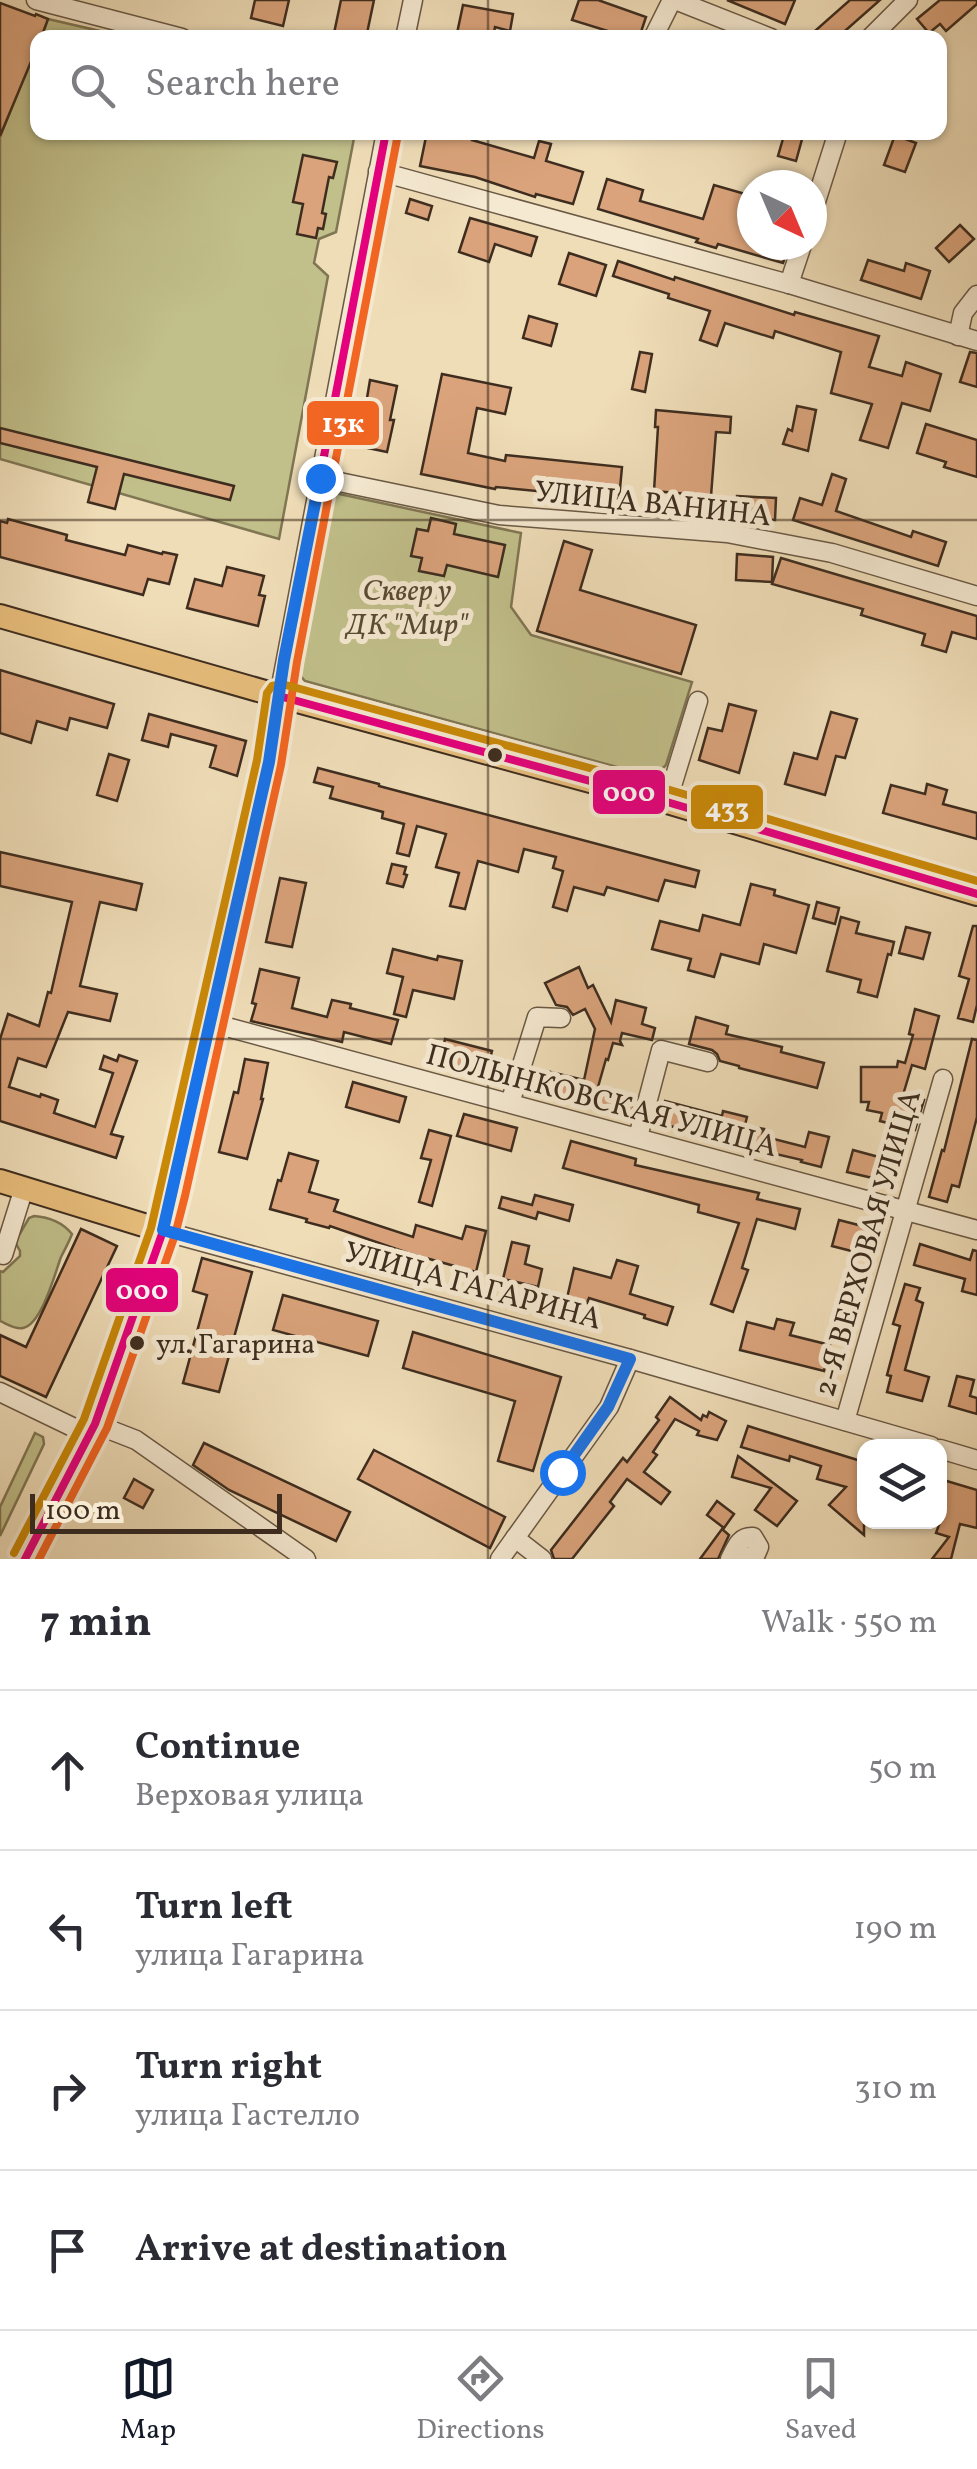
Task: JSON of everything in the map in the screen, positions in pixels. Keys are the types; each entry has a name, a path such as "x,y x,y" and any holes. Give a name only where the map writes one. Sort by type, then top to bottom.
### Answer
{"main road":[{"path":"0,616 667,802 977,894"},
{"path":"25,1559 92,1429 163,1230 269,762 279,696"},
{"name":"УЛИЦА ГАГАРИНА","path":"0,1181 163,1230"}],"street":[{"path":"407,30 413,0"},
{"path":"657,30 673,0 750,30"},
{"path":"878,30 908,0"},
{"path":"38,1 151,30"},
{"path":"279,696 384,140"},
{"path":"826,170 835,140"},
{"path":"378,171 790,284 968,338 963,313 977,295"},
{"path":"790,284 797,260"},
{"name":"УЛИЦА ВАНИНА","path":"320,478 499,515 727,533 832,552 977,596"},
{"path":"667,802 698,701"},
{"path":"510,1103 537,1018 561,1018"},
{"name":"ПОЛЫНКОВСКАЯ УЛИЦА","path":"212,1024 977,1230"},
{"path":"638,1137 661,1050 708,1062"},
{"name":"2-Я ВЕРХОВАЯ УЛИЦА","path":"845,1422 942,1080"},
{"path":"0,1254 3,1255 24,1188"},
{"name":"УЛИЦА ГАГАРИНА","path":"163,1230 906,1439"},
{"path":"500,1559 608,1407 630,1359"},
{"path":"0,1392 92,1429 136,1440 306,1559"},
{"path":"947,1451 977,1460"},
{"path":"730,1559 740,1540 753,1537 759,1547 756,1554 742,1559"},
{"path":"515,1538 542,1559"}],"green space":[{"path":"48,19 96,30 44,30"},
{"path":"30,62 30,140 354,140 336,232 319,239 314,263 328,276 279,539 0,459 0,137"},
{"name":"Сквер у ДК \"Мир\"","path":"330,492 521,533 511,607 531,635 692,682 666,765 658,773 646,775 305,681 298,673 298,658"},
{"path":"34,1216 55,1221 72,1234 42,1308 30,1324 17,1328 0,1321 0,1271 20,1256 15,1242"},
{"path":"35,1433 43,1437 44,1444 0,1536 0,1507"}],"building":[{"path":"255,0 289,0 283,26 251,18"},
{"path":"341,0 374,0 368,30 335,30"},
{"path":"579,0 598,0 646,17 642,30 605,30 572,20"},
{"path":"727,0 795,0 785,24"},
{"path":"850,0 880,0 846,30 816,30"},
{"path":"940,0 977,0 947,30 940,24 926,30 917,19"},
{"path":"0,3 48,19 44,30 30,30 30,64 0,136"},
{"path":"463,5 513,14 510,30 458,30"},
{"path":"425,140 472,140 534,158 539,141 551,144 546,161 583,172 573,204 420,166"},
{"path":"783,140 802,140 796,161 778,156"},
{"path":"893,140 916,143 905,172 884,165"},
{"path":"303,155 337,162 333,178 329,177 323,229 318,228 316,238 297,234 303,204 293,202"},
{"path":"607,179 643,190 640,201 703,219 714,185 737,192 737,250 718,244 716,248 598,209"},
{"path":"410,199 432,206 428,220 406,213"},
{"path":"470,218 537,237 531,256 495,244 489,262 459,252"},
{"path":"960,225 974,239 949,262 936,248"},
{"path":"569,253 606,265 596,296 559,284"},
{"path":"868,260 904,271 906,263 930,271 921,299 861,280"},
{"path":"618,261 794,315 795,312 879,336 869,367 902,376 906,362 941,374 930,411 902,403 888,448 860,440 872,404 831,393 841,352 775,331 773,338 725,323 717,346 700,340 710,311 613,276"},
{"path":"529,316 557,324 551,346 523,338"},
{"path":"640,352 652,354 645,392 632,389"},
{"path":"970,352 977,353 977,387 960,382"},
{"path":"442,374 511,388 505,414 477,408 468,453 505,461 506,455 622,467 619,499 495,489 421,474"},
{"path":"370,380 397,386 387,452 363,447 374,399 367,398"},
{"path":"797,406 816,410 808,451 783,444 788,429 792,431"},
{"path":"656,410 731,417 730,433 716,432 711,496 654,491"},
{"path":"926,424 977,440 977,477 917,453"},
{"path":"0,428 234,486 230,500 124,474 115,509 88,502 97,467 0,443"},
{"path":"832,474 846,479 836,511 911,537 913,531 946,542 938,566 793,520 800,498 822,505"},
{"path":"737,496 776,498 775,520 736,518"},
{"path":"431,518 456,524 454,534 505,545 498,577 447,565 444,576 419,571 422,558 411,556 417,529 428,531"},
{"path":"8,519 67,535 66,540 125,555 128,545 177,555 169,584 148,579 143,595 0,557 0,521 7,523"},
{"path":"564,541 592,550 580,590 696,625 681,674 537,631"},
{"path":"737,554 773,557 772,582 736,580"},
{"path":"781,558 977,616 977,639 952,632 946,652 922,645 925,634 861,615 863,609 772,584"},
{"path":"227,567 264,576 259,595 265,596 258,626 187,608 195,579 222,586"},
{"path":"0,670 114,704 107,728 70,718 67,730 37,721 31,743 0,733"},
{"path":"729,704 756,711 739,773 699,760 708,728 722,731"},
{"path":"831,712 857,719 845,758 836,756 825,795 785,784 794,753 817,759"},
{"path":"149,714 246,741 237,776 210,767 216,746 171,734 168,747 142,740"},
{"path":"109,754 129,760 117,801 97,795"},
{"path":"318,768 699,871 695,887 665,880 658,901 607,887 604,895 574,887 567,911 553,907 563,871 553,868 556,857 524,849 518,872 478,861 465,909 450,906 459,873 436,867 446,834 417,826 409,856 397,853 404,824 382,818 383,812 330,798 333,787 314,782"},
{"path":"927,784 947,790 943,804 977,813 977,839 883,813 891,785 925,794"},
{"path":"0,852 142,884 136,910 100,902 80,986 117,994 110,1021 68,1012 46,1067 18,1058 9,1087 58,1100 54,1113 95,1127 113,1073 100,1069 104,1056 117,1061 119,1055 137,1061 111,1134 123,1137 116,1158 0,1121 0,1039 8,1014 39,1026 48,992 51,993 72,902 0,886"},
{"path":"392,864 406,867 403,887 387,883"},
{"path":"280,878 306,883 292,947 266,942"},
{"path":"751,884 809,905 796,953 764,944 759,964 721,954 714,977 688,970 691,959 652,949 660,921 699,931 703,915 740,925"},
{"path":"817,902 839,908 835,924 813,918"},
{"path":"841,917 859,922 856,933 894,942 877,997 858,992 861,980 827,971"},
{"path":"973,926 977,926 977,1005 973,1022 958,1018 969,979 959,976"},
{"path":"906,927 930,933 923,959 899,953"},
{"path":"393,949 437,960 438,956 462,961 454,999 413,990 406,1017 394,1014 403,977 387,973"},
{"path":"579,967 588,988 593,985 611,1022 616,1000 646,1008 642,1024 655,1028 652,1040 622,1033 622,1045 613,1043 598,1087 636,1097 631,1116 528,1086 534,1068 584,1080 595,1029 585,1009 573,1015 567,1007 556,1005 545,983"},
{"path":"260,969 299,978 292,1008 327,1017 332,1000 398,1020 391,1044 344,1032 342,1042 251,1021"},
{"path":"915,1009 939,1016 925,1069 912,1065 903,1095 924,1100 915,1130 880,1121 882,1113 867,1110 869,1102 861,1102 861,1067 897,1067 898,1061 905,1063"},
{"path":"696,1017 728,1026 726,1034 782,1047 781,1052 824,1063 817,1088 739,1068 720,1061 712,1050 689,1044"},
{"path":"445,1039 492,1051 486,1074 439,1063"},
{"path":"972,1039 977,1040 977,1117 959,1187 952,1185 947,1202 929,1197"},
{"path":"245,1059 268,1063 247,1159 219,1152"},
{"path":"353,1082 406,1097 399,1122 346,1107"},
{"path":"665,1101 722,1116 723,1111 747,1117 745,1125 764,1129 762,1136 805,1147 809,1132 829,1137 821,1167 659,1123"},
{"path":"464,1114 517,1128 511,1151 457,1136"},
{"path":"429,1130 451,1136 432,1206 419,1202 431,1160 421,1158"},
{"path":"571,1141 636,1159 635,1165 759,1193 757,1199 800,1209 795,1229 757,1219 742,1268 748,1270 733,1312 711,1304 739,1223 698,1212 699,1205 563,1168"},
{"path":"853,1150 886,1159 881,1180 847,1172"},
{"path":"289,1153 318,1161 309,1192 338,1200 334,1211 413,1237 416,1225 462,1239 466,1226 486,1231 476,1272 270,1209"},
{"path":"535,1195 573,1205 569,1221 538,1212 536,1219 499,1208 502,1197 532,1205"},
{"path":"839,1220 870,1228 863,1254 832,1246"},
{"path":"81,1229 117,1246 46,1397 0,1376 0,1335 26,1347"},
{"path":"512,1242 529,1246 525,1264 542,1269 538,1287 503,1279"},
{"path":"920,1244 970,1260 973,1250 977,1251 977,1295 962,1291 965,1279 914,1265"},
{"path":"202,1258 252,1272 219,1392 183,1383 207,1295 193,1291"},
{"path":"617,1260 638,1266 630,1294 673,1307 667,1325 589,1298 587,1303 567,1298 574,1268 611,1278"},
{"path":"905,1284 920,1288 916,1300 923,1303 905,1370 929,1377 922,1401 887,1392 891,1376 887,1375 900,1326 893,1324"},
{"path":"283,1295 378,1321 368,1356 273,1330"},
{"path":"777,1319 794,1323 790,1335 830,1345 824,1371 740,1350 747,1322 774,1329"},
{"path":"413,1332 561,1377 533,1471 498,1461 515,1401 403,1368"},
{"path":"957,1376 974,1380 970,1396 977,1398 977,1414 949,1406"},
{"path":"670,1397 701,1420 709,1412 726,1421 717,1440 697,1435 699,1431 675,1419 644,1472 670,1492 661,1504 627,1479 610,1502 614,1506 572,1559 554,1559 551,1550 623,1458 627,1462 659,1420 656,1417"},
{"path":"748,1426 857,1460 857,1529 829,1505 846,1487 817,1479 821,1466 741,1447"},
{"path":"204,1443 350,1512 336,1541 229,1490 193,1465"},
{"path":"374,1450 505,1517 490,1548 358,1479"},
{"path":"738,1456 797,1501 777,1526 755,1510 771,1488 732,1477"},
{"path":"134,1479 153,1490 143,1508 124,1498"},
{"path":"947,1481 977,1490 977,1528 960,1524 951,1559 932,1559 949,1537 936,1533 937,1529 947,1529"},
{"path":"717,1501 734,1514 724,1528 707,1515"},
{"path":"722,1529 729,1535 718,1559 700,1559"}],"transit line":[{"name":"000","path":"25,1559 95,1424 173,1193 269,762 384,140"},
{"name":"13к","path":"39,1559 107,1428 185,1196 281,765 297,662 397,140"},
{"name":"433","path":"14,1553 84,1419 151,1228 257,760 267,693 272,686 282,684 670,790 977,881"},
{"name":"000","path":"279,696 667,802 977,894"}],"place":[{"name":"ул. Гагарина","path":"137,1343"}],"route":[{"path":"320,478 284,660 269,762 163,1230 630,1359 608,1407 562,1472"}]}
